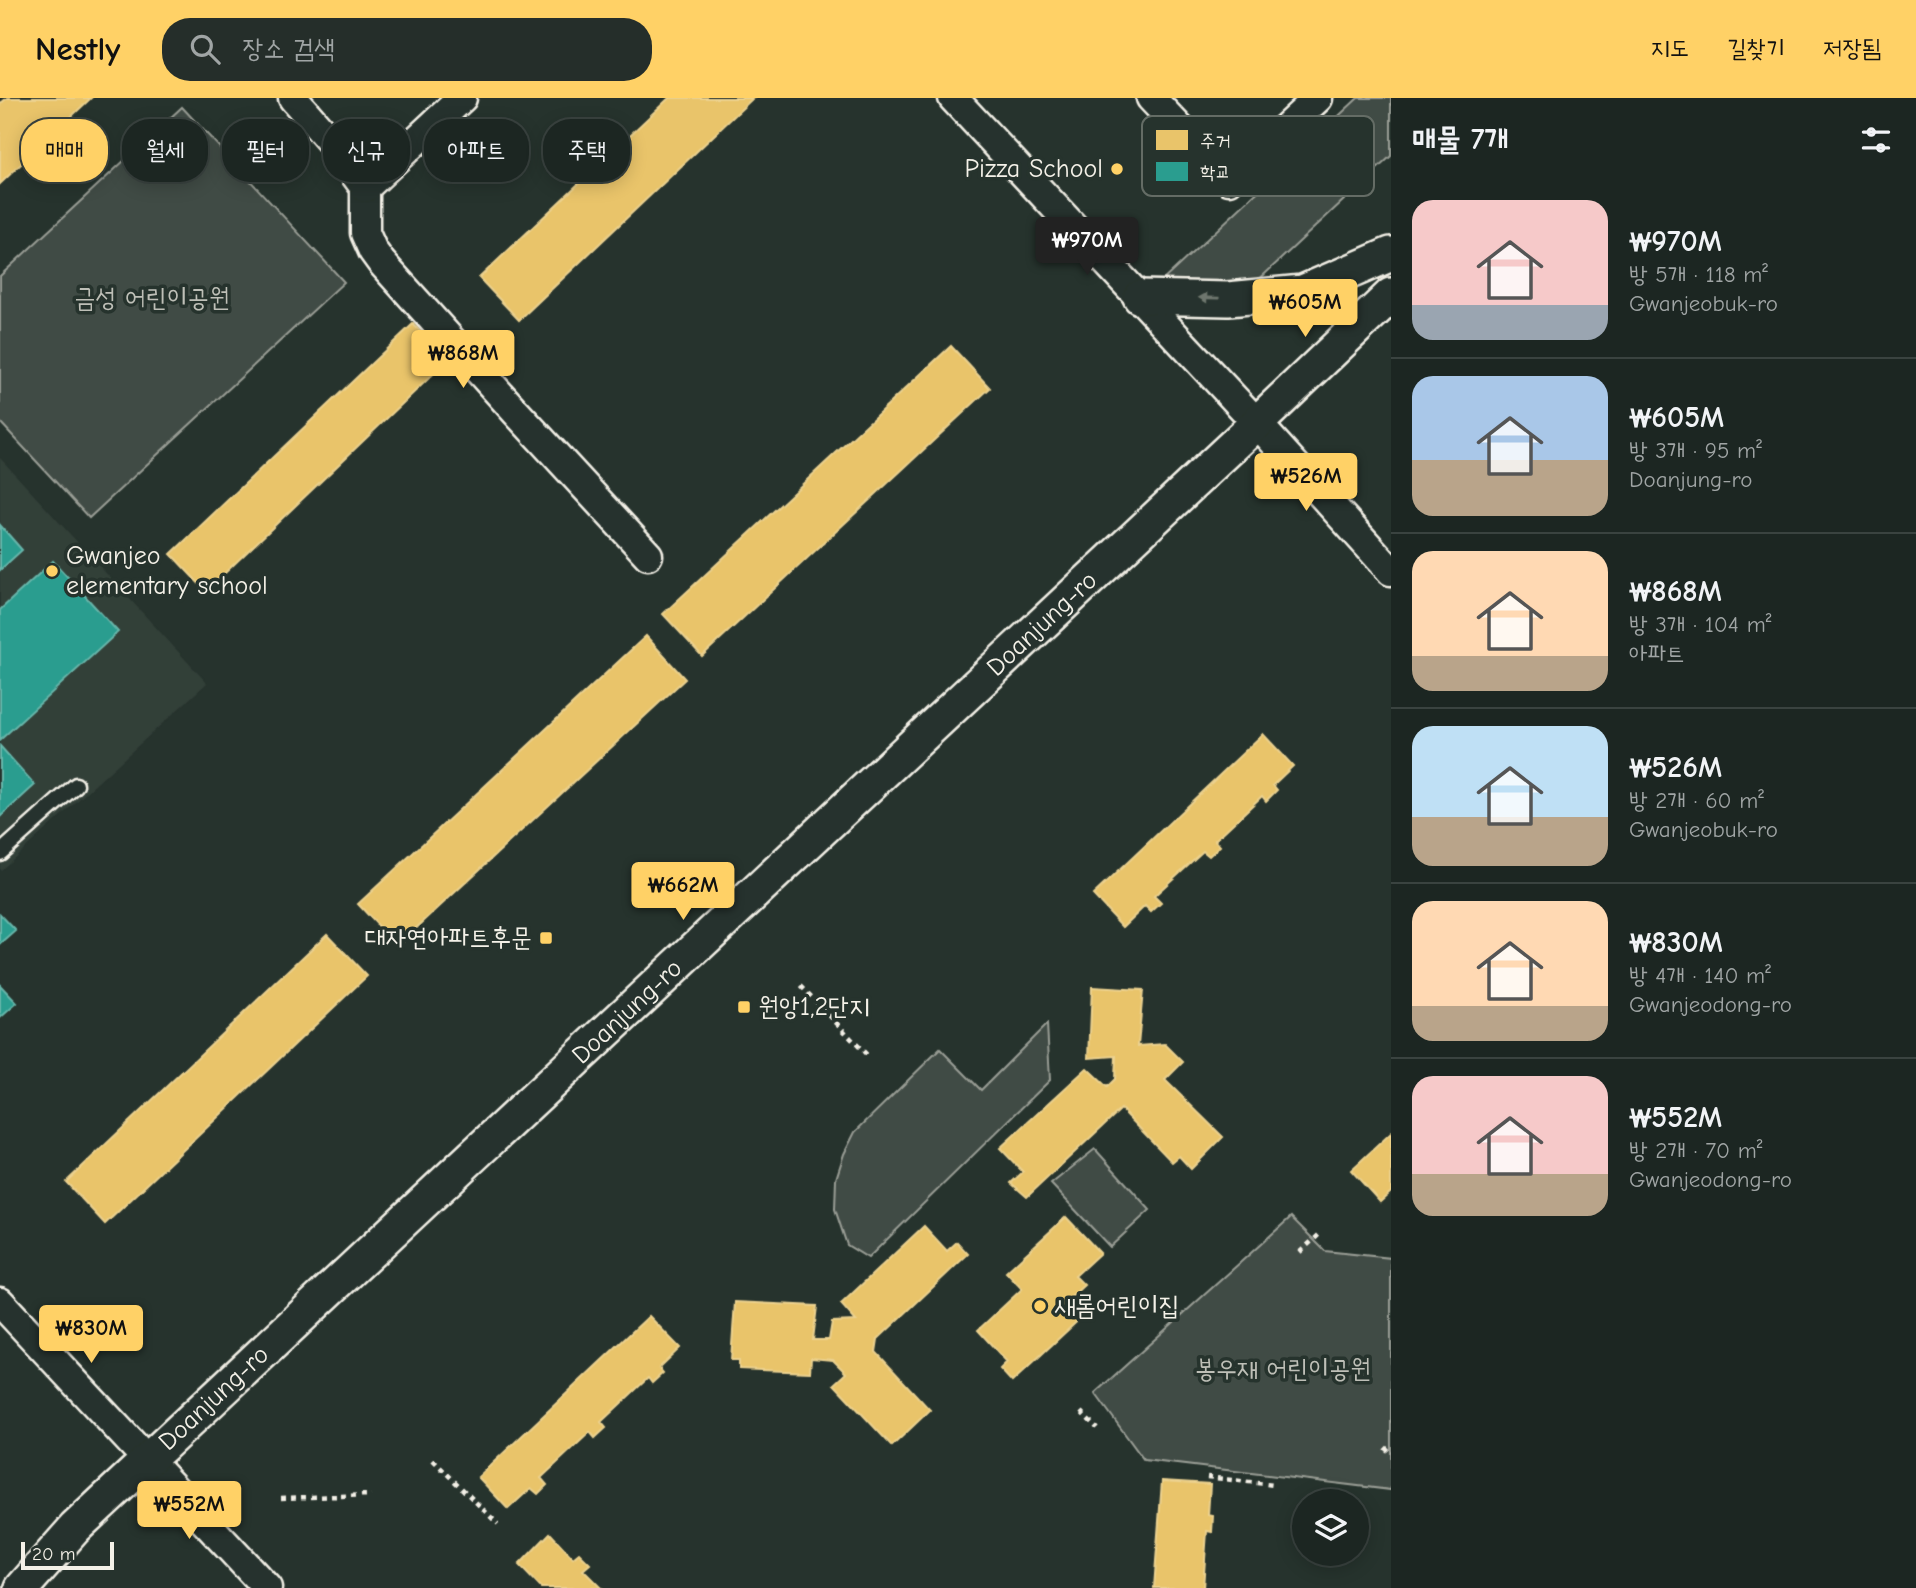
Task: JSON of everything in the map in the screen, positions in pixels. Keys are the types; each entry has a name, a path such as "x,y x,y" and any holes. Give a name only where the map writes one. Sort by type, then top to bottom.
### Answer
{"street":[{"path":"293,98 332,143 365,188 365,233 381,262 648,555"},
{"path":"365,188 462,98"},
{"path":"953,98 1257,423 1391,571"},
{"path":"1152,98 1169,116"},
{"path":"1298,116 1318,98"},
{"path":"1139,297 1228,299 1303,292 1391,254"},
{"name":"Doanjung-ro","path":"22,1588 75,1528 1391,295"},
{"path":"0,1302 267,1588"}],"lane":[{"path":"0,853 76,785"}],"path":[{"path":"801,986 867,1056"},
{"path":"1300,1252 1322,1232"},
{"path":"1081,1412 1097,1428"},
{"path":"1385,1451 1391,1445"},
{"path":"433,1460 498,1524"},
{"path":"1207,1477 1274,1485"},
{"path":"281,1498 371,1495"}],"shaded area":[{"name":"Gwanjeo elementary school","path":"0,458 207,683 0,871"}],"green space":[{"path":"1358,98 1391,98 1391,156 1374,172 1374,116 1339,116"},
{"name":"금성 어린이공원","path":"182,107 193,119 169,119"},
{"name":"금성 어린이공원","path":"208,135 222,150 222,182 251,182 344,282 89,518 0,422 0,276 101,182 108,182 108,176 122,163 122,182 208,182"},
{"path":"1253,196 1348,196 1253,285 1161,282"},
{"path":"1047,1024 1050,1080 868,1258 847,1245 835,1209 836,1179 855,1132 940,1049 981,1090"},
{"path":"1095,1149 1150,1210 1110,1247 1051,1184"},
{"name":"봉우재 어린이공원","path":"1291,1217 1325,1251 1391,1258 1391,1490 1144,1460 1095,1393"}],"building: 주거":[{"path":"7,98 91,98 69,119 21,119 21,164 0,184 0,104"},
{"path":"669,98 753,98 519,320 479,278 580,182 630,182 630,135"},
{"path":"413,324 448,360 206,591 171,554"},
{"path":"951,346 990,388 702,656 663,614"},
{"path":"646,636 685,679 397,946 358,904"},
{"path":"1263,734 1293,766 1273,785 1277,790 1266,801 1262,796 1215,840 1220,846 1209,856 1203,851 1154,896 1161,903 1151,912 1145,906 1123,927 1093,895"},
{"path":"327,934 367,976 105,1224 66,1182"},
{"path":"1092,987 1143,990 1138,1046 1165,1044 1183,1062 1165,1080 1223,1137 1191,1169 1179,1156 1172,1162 1121,1109 1027,1197 1011,1183 1023,1172 1000,1148 1087,1068 1107,1087 1115,1079 1116,1056 1089,1058"},
{"path":"1391,1133 1391,1192 1380,1202 1351,1170"},
{"name":"새롬어린이집","path":"1066,1217 1100,1253 1075,1276 1084,1285 1070,1298 1085,1314 1012,1382 1000,1369 1007,1362 978,1330 1022,1289 1006,1272"},
{"path":"924,1226 947,1251 957,1242 968,1254 878,1339 876,1352 930,1410 892,1446 834,1384 846,1373 833,1360 811,1358 810,1372 739,1369 739,1360 731,1360 735,1302 817,1306 813,1340 829,1340 832,1322 856,1321 841,1304"},
{"path":"649,1316 680,1348 659,1368 663,1373 652,1383 648,1378 601,1422 606,1428 595,1438 590,1432 541,1478 547,1485 538,1494 531,1488 508,1509 478,1477"},
{"path":"1162,1481 1210,1484 1208,1515 1213,1516 1212,1532 1207,1531 1203,1588 1154,1588"},
{"path":"550,1533 573,1558 579,1553 590,1564 583,1570 601,1588 541,1588 519,1565"}],"building: 학교":[{"path":"0,525 22,550 0,570"},
{"path":"53,561 118,632 0,740 0,610"},
{"path":"0,746 35,785 0,817"},
{"path":"0,914 16,931 0,945"},
{"path":"0,985 17,1003 0,1018"}],"place":[{"name":"Pizza School","path":"1117,169"},
{"name":"Gwanjeo elementary school","path":"52,571"},
{"name":"대자연아파트후문","path":"546,938"},
{"name":"원앙1,2단지","path":"744,1007"},
{"name":"새롬어린이집","path":"1040,1306"}]}
